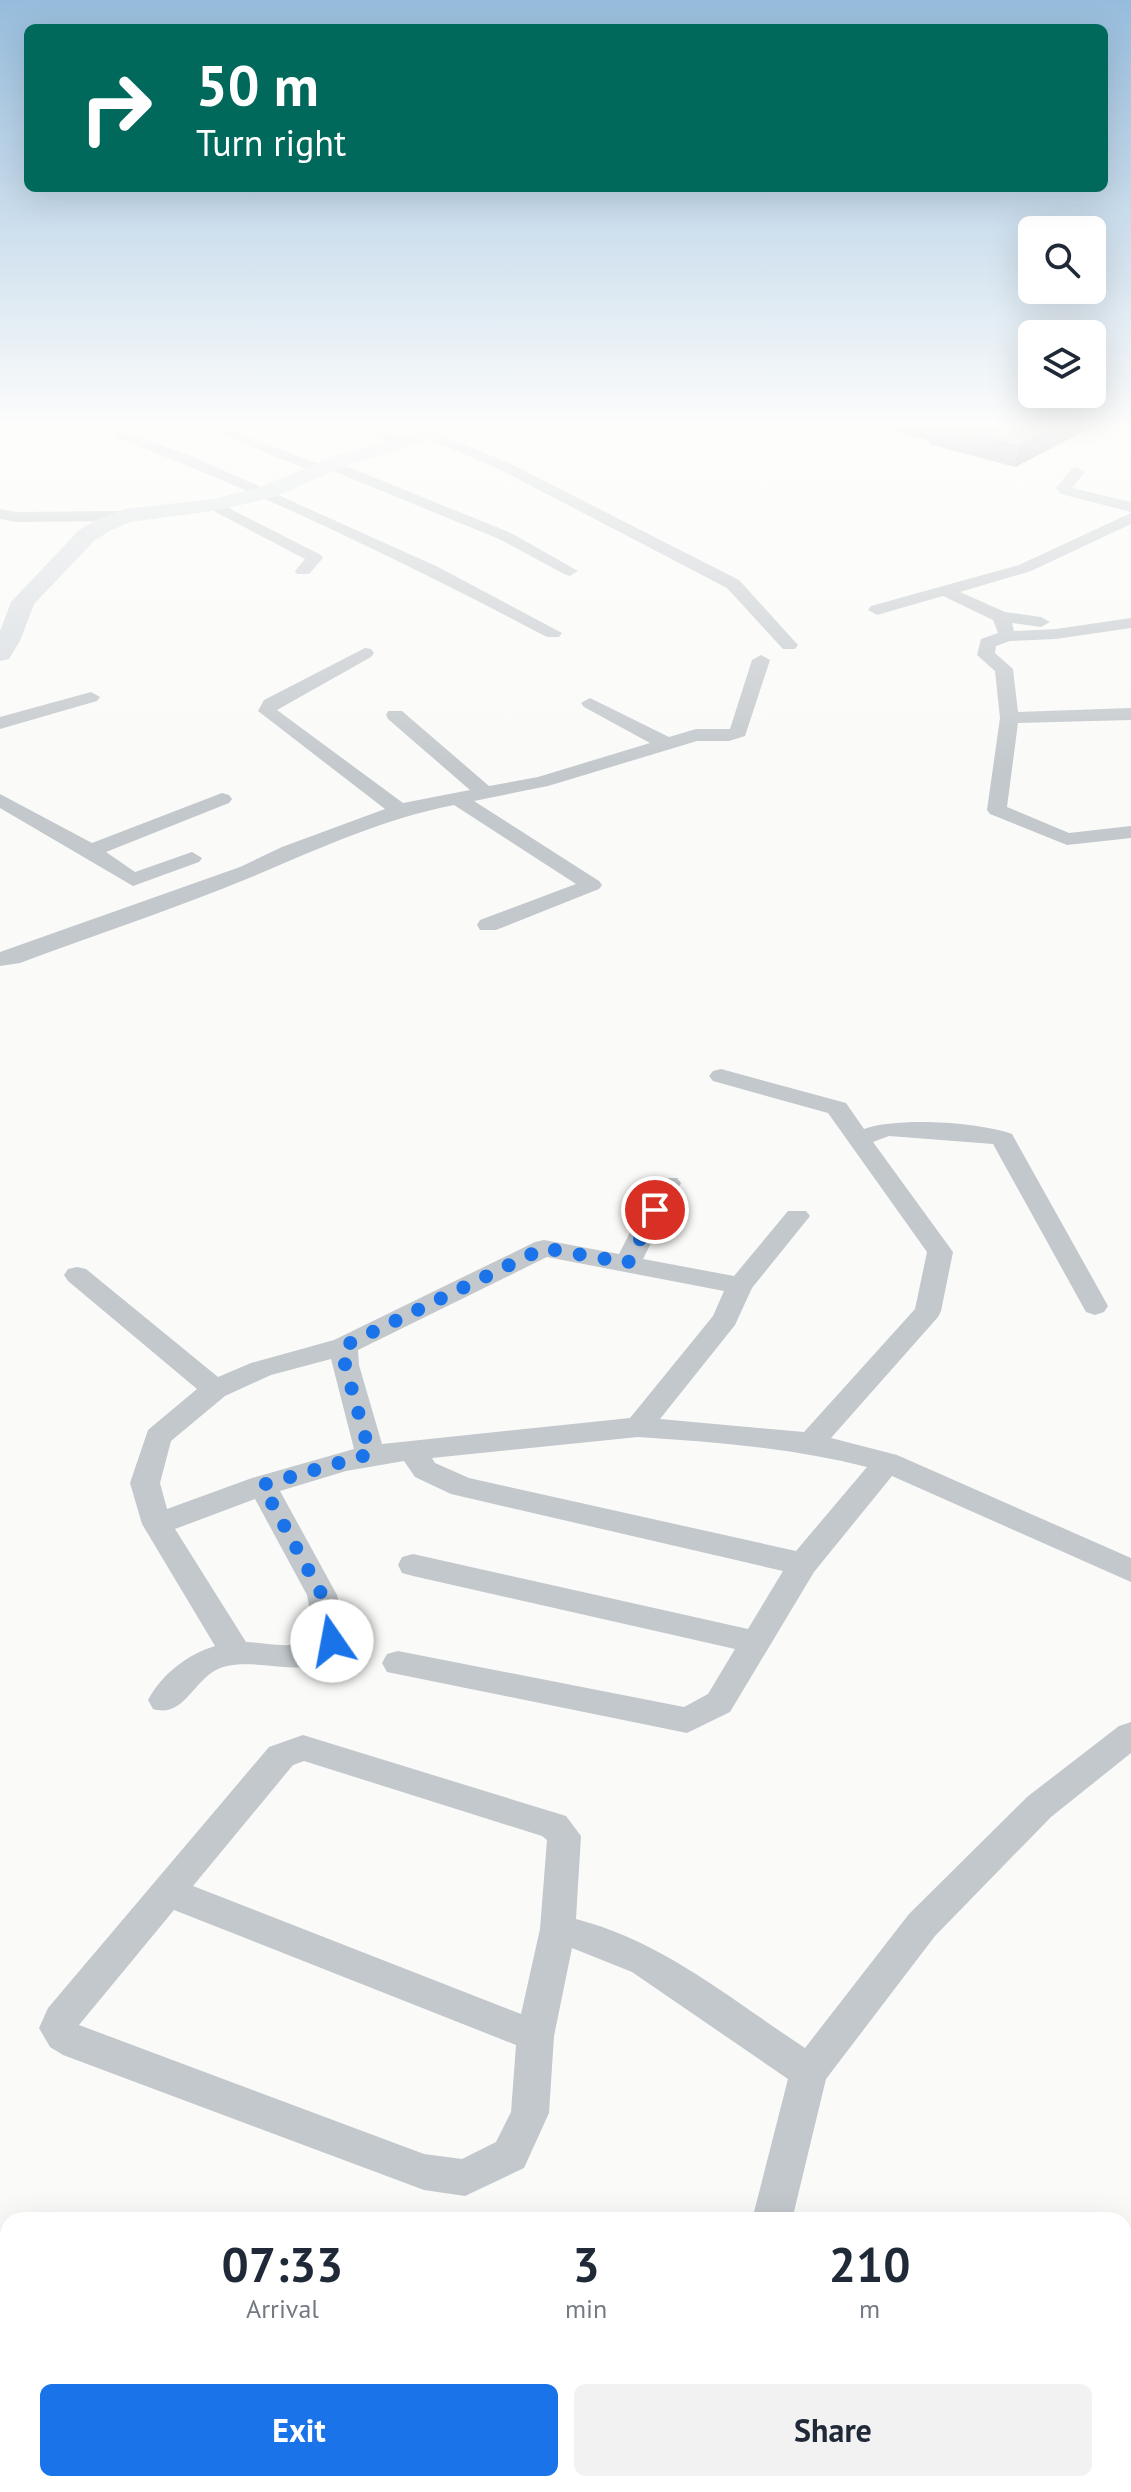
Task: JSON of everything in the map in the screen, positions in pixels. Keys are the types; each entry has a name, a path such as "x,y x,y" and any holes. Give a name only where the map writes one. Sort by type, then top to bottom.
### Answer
{"street":[{"path":"0,654 23,602 47,573 81,540"},
{"path":"281,540 315,558 303,571"},
{"path":"367,540 475,590 553,633"},
{"path":"513,540 570,571"},
{"path":"648,540 733,584 789,645"},
{"path":"877,610 1025,568 1084,540"},
{"path":"943,590 1001,617 1093,628"},
{"path":"1001,617 1013,635"},
{"path":"1044,623 996,639 985,648 986,655 1004,669 1009,718 997,810 1067,839 1131,832"},
{"path":"1013,635 1131,623"},
{"path":"365,653 270,704 267,711 399,810"},
{"path":"0,959 12,958 247,871 289,851 399,810 541,782 700,734 729,735 738,732 761,660"},
{"path":"0,723 91,697"},
{"path":"590,703 667,744"},
{"path":"1009,718 1131,714"},
{"path":"395,715 486,794"},
{"path":"91,851 222,799"},
{"path":"0,800 91,851 133,880 192,858"},
{"path":"459,800 592,885 488,925"},
{"path":"721,1076 831,1103 860,1138 940,1252 928,1311 811,1443"},
{"path":"860,1138 887,1129 989,1134 1003,1139 1095,1306"},
{"path":"628,1263 668,1183"},
{"path":"638,1427 725,1319 740,1286 797,1216"},
{"path":"236,1653 157,1524 145,1483 158,1437 215,1389 261,1369 344,1346 544,1248 740,1286"},
{"path":"77,1275 215,1389"},
{"path":"344,1346 345,1365 370,1454"},
{"path":"157,1524 262,1485 370,1454 638,1427 741,1434 811,1443 887,1462 1131,1571"},
{"path":"412,1450 425,1470 461,1487 803,1564"},
{"path":"398,1663 687,1720 719,1703 803,1564 887,1462"},
{"path":"164,1700 205,1661 236,1653 305,1655 322,1652 332,1641 322,1595 262,1485"},
{"path":"413,1565 755,1642"},
{"path":"774,2212 809,2072 922,1925 1039,1807 1131,1735"},
{"path":"303,1748 554,1826 564,1836 558,1929 535,2036 530,2113 510,2155 465,2178 424,2172 76,2043 58,2028 61,2019 281,1756 303,1748"},
{"path":"168,1892 535,2036"},
{"path":"558,1929 599,1940 645,1961 809,2072"}],"route":[{"path":"332,1641 322,1595 262,1485 370,1454 345,1365 344,1346 544,1248 628,1263 655,1210"}]}
